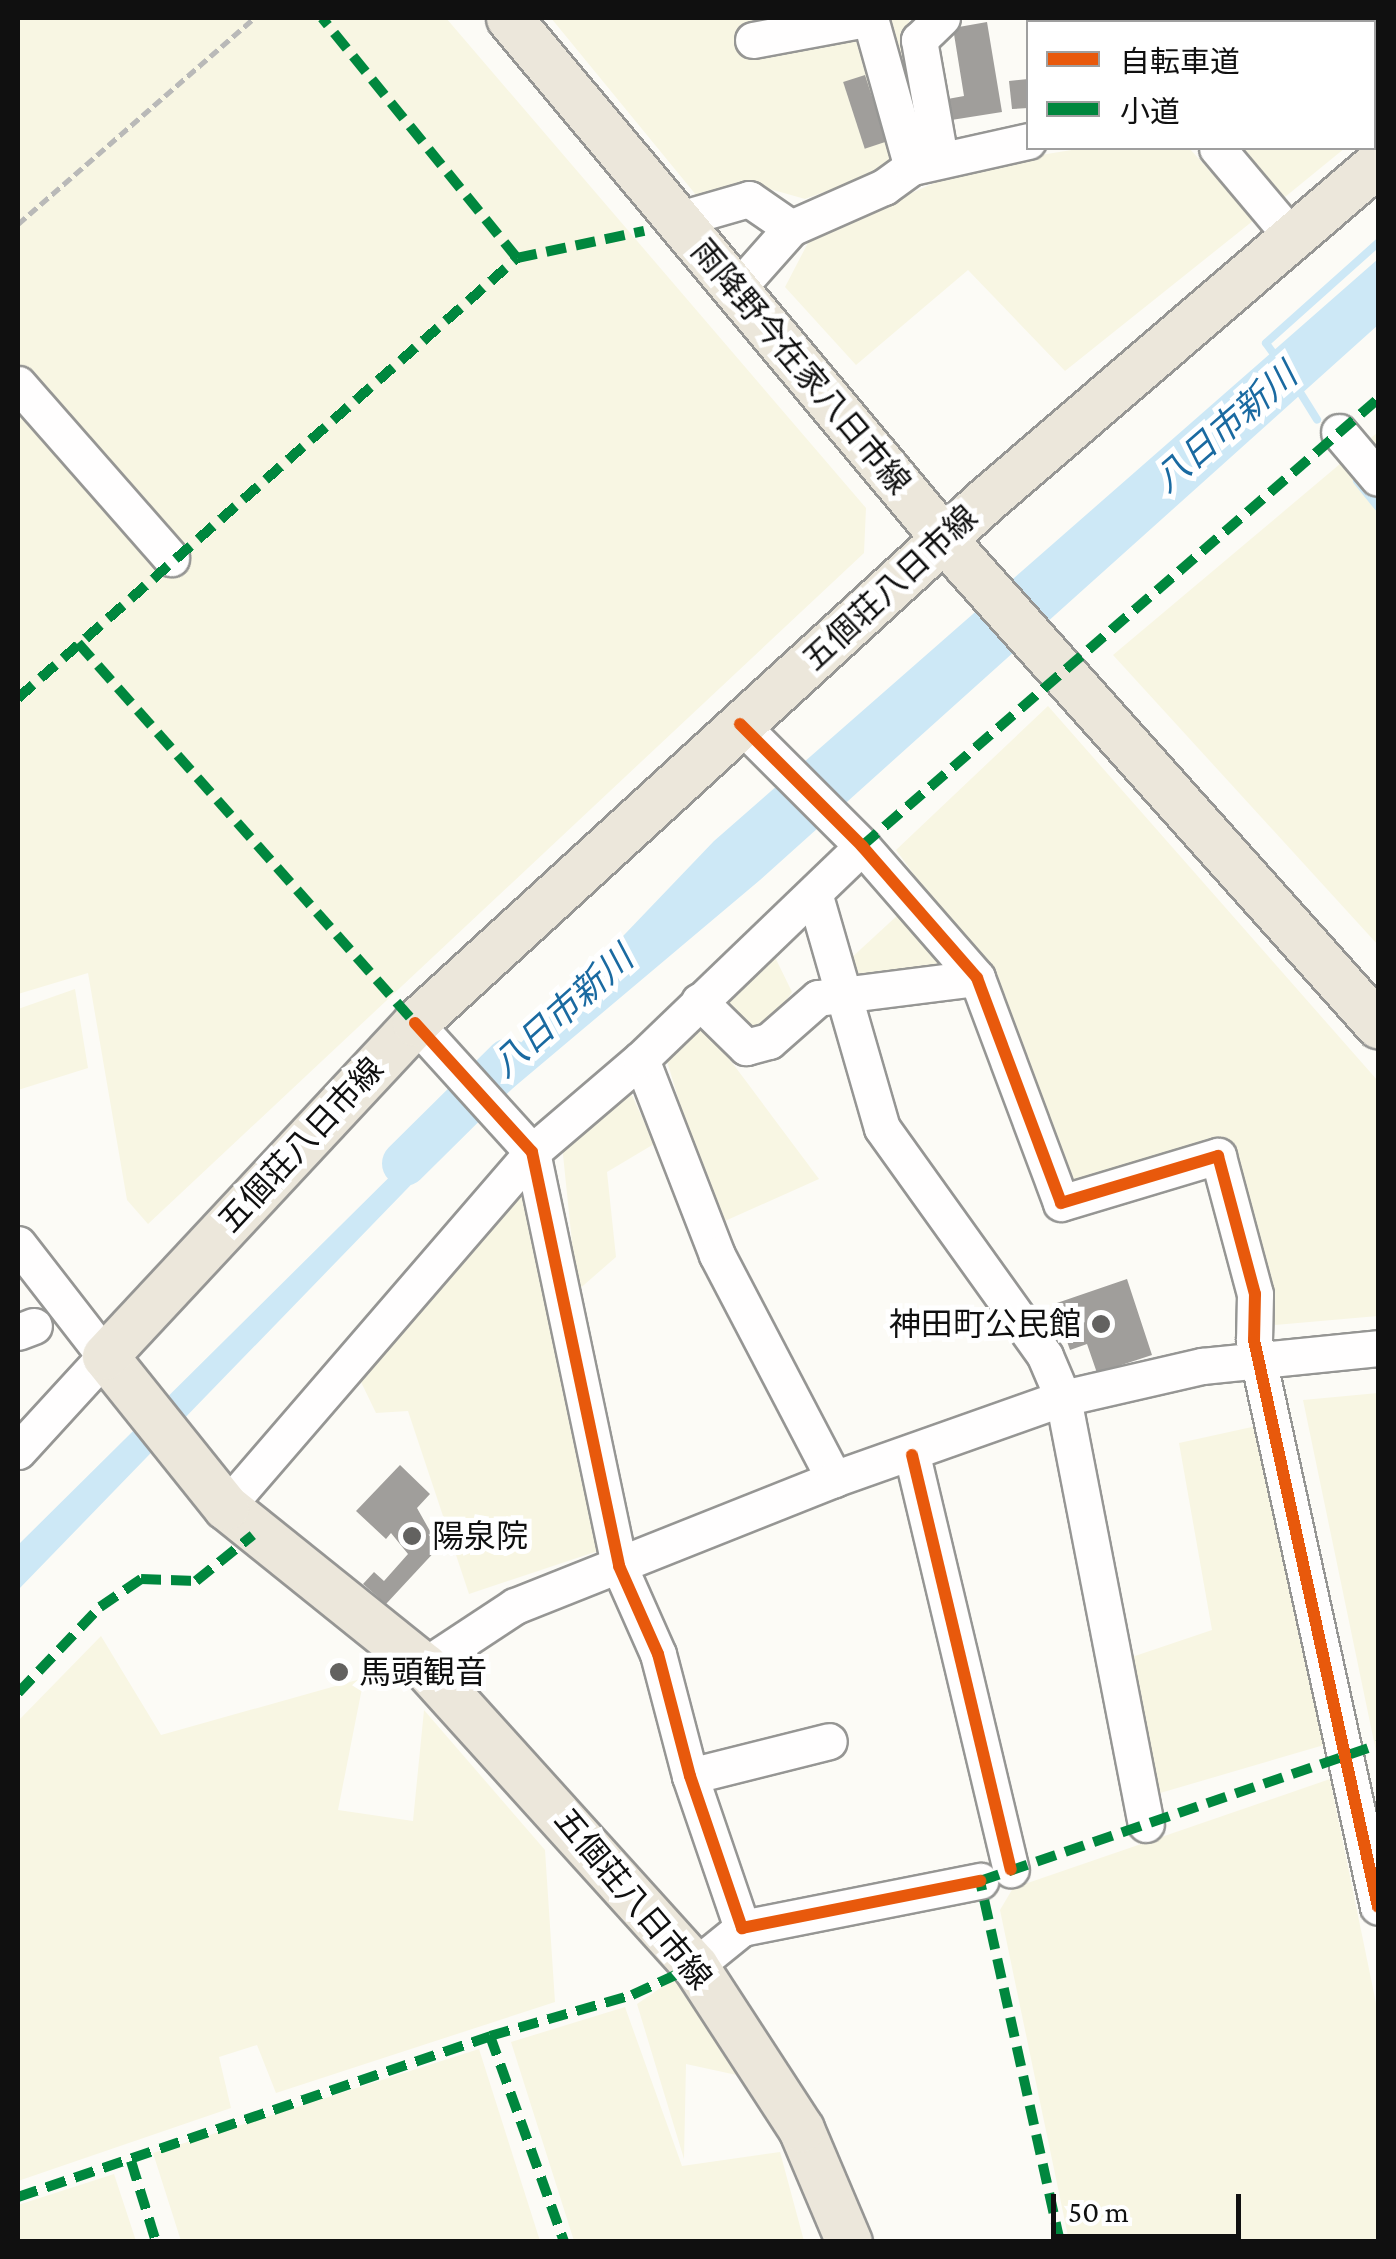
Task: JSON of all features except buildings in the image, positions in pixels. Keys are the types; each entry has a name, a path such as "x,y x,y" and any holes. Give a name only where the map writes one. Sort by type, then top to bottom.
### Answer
{"main road":[{"name":"雨降野今在家八日市線","path":"509,18 954,550 1378,1025"},
{"name":"五個荘八日市線","path":"848,2242 801,2129 695,1966 424,1666 226,1507 105,1356 415,1022 740,724 954,550 1378,163"}],"street":[{"path":"752,40 871,18 926,162"},
{"path":"926,162 919,40 942,18"},
{"path":"736,290 791,228 884,187 926,162 1026,142"},
{"path":"1219,150 1292,238"},
{"path":"676,220 749,200 791,228"},
{"path":"18,384 171,558"},
{"path":"1340,432 1378,478"},
{"path":"740,724 862,846 976,978 1061,1203 1218,1156 1254,1294 1259,1358 1378,1907"},
{"path":"226,1507 532,1152 641,1059 862,846"},
{"path":"814,896 882,1128 1045,1356 1063,1398 1146,1824"},
{"path":"700,1001 746,1047 768,1041 818,998 976,978"},
{"path":"415,1022 532,1152 619,1566 658,1654 690,1776 742,1928"},
{"path":"641,1059 717,1255 834,1479"},
{"path":"18,1244 105,1356 18,1451"},
{"path":"424,1666 515,1606 834,1479 912,1455 1063,1398 1259,1358 1378,1348"},
{"path":"695,1966 742,1928 996,1875 912,1455"},
{"path":"690,1776 829,1741"}],"path":[{"path":"18,224 254,18"}],"shaded area":[{"path":"18,18 446,18 866,508 864,553 148,1224 127,1200 88,973 18,994"},
{"path":"551,18 909,18 919,158 805,199 759,186 701,201"},
{"path":"1072,150 1191,150 1254,220 1065,371 968,270 856,365 785,287 811,237 973,166"},
{"path":"1242,150 1343,150 1285,197"},
{"path":"1378,432 1378,945 1113,655"},
{"path":"1048,706 1378,1081 1378,1316 1275,1325 1226,1138 1069,1184 987,974 896,850"},
{"path":"900,913 960,976 849,977 849,960"},
{"path":"772,951 792,992 764,1033 749,1040 713,1000"},
{"path":"75,989 88,1068 18,1090 18,1009"},
{"path":"704,1025 819,1179 716,1225 667,1061"},
{"path":"632,1095 654,1144 607,1172 616,1257 577,1291 562,1145"},
{"path":"530,1184 604,1549 469,1594 408,1411 376,1413 361,1382"},
{"path":"1378,1393 1378,1761 1303,1400"},
{"path":"1261,1425 1324,1745 1150,1796 1129,1658 1212,1630 1179,1443"},
{"path":"101,1636 161,1735 364,1678 338,1810 413,1821 424,1710 545,1850 555,2002 276,2093 257,2045 219,2057 231,2108 18,2181 18,1721"},
{"path":"1330,1779 1378,2013 1378,2241 1069,2241 1000,1910 1013,1888"},
{"path":"675,1978 755,2079 686,2064 684,2159 637,2004"},
{"path":"625,2007 682,2166 780,2152 804,2241 574,2241 511,2042"},
{"path":"479,2049 540,2241 181,2241 153,2153"},
{"path":"114,2174 136,2241 18,2241 18,2205"}],"water":[{"name":"八日市新川","path":"1378,259 1378,325 760,880 468,1126 18,1590 18,1545 446,1121 714,841"}],"waterway":[{"path":"1276,357 1266,343 1378,243"},
{"path":"1298,389 1317,419"},
{"path":"1357,481 1378,507"},
{"name":"八日市新川","path":"404,1163 508,1060"}],"marked path":[{"path":"18,698 517,258 322,18"},
{"path":"517,258 644,231"},
{"path":"862,846 1378,399"},
{"path":"78,643 415,1023"},
{"path":"18,1693 100,1607 141,1579 196,1581 253,1535"},
{"path":"1060,2242 980,1881 1378,1745"},
{"path":"18,2197 490,2036 632,1995 695,1966"},
{"path":"490,2036 564,2242"},
{"path":"131,2161 156,2242"}],"cycle path":[{"path":"740,724 862,846 977,978 1061,1203 1218,1156 1255,1294 1254,1340 1378,1907"},
{"path":"415,1023 532,1152 619,1566 658,1654 690,1776 742,1928 980,1881"},
{"path":"912,1455 1011,1869"}],"place":[{"name":"神田町公民館","path":"1101,1324"},
{"name":"陽泉院","path":"412,1536"},
{"name":"馬頭観音","path":"339,1672"}]}
